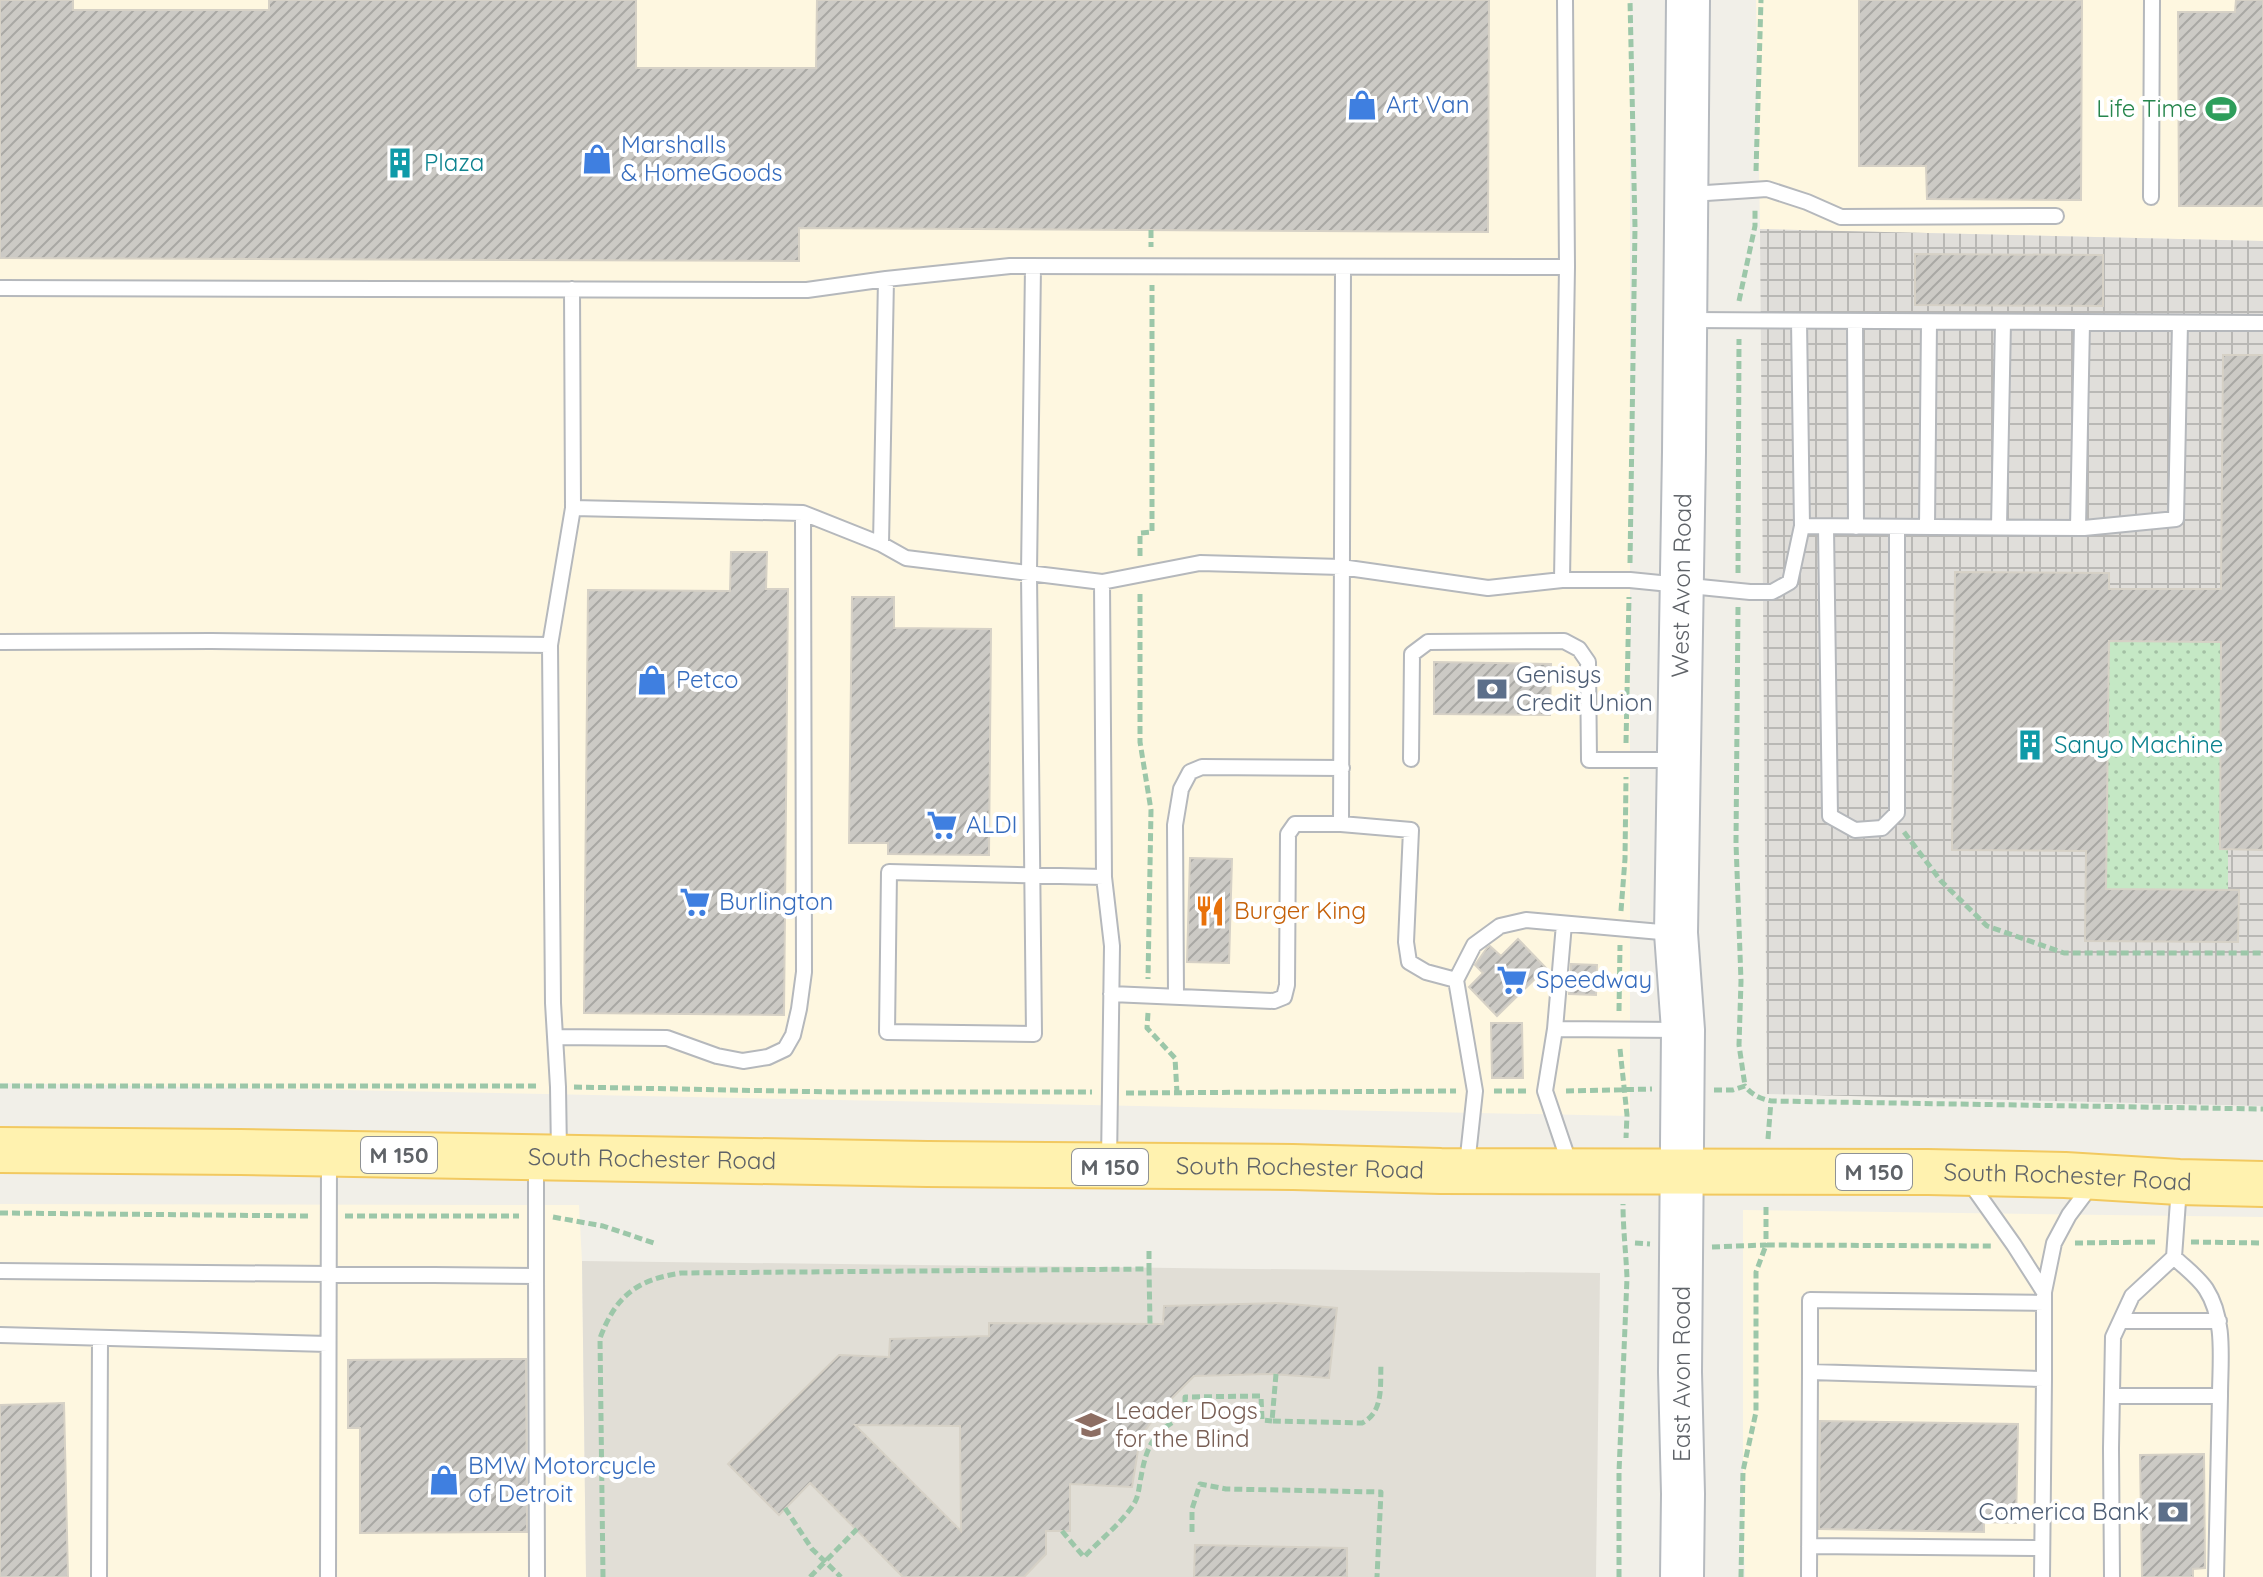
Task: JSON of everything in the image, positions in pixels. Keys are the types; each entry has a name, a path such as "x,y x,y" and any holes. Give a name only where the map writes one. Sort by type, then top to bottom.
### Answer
{"main road":[{"name":"West Avon Road","path":"1682,1171 1683,1030 1676,933 1688,0"},
{"name":"South Rochester Road","path":"0,1150 1109,1167 1293,1167 1466,1172 1963,1173 2263,1184"},
{"name":"East Avon Road","path":"1682,1171 1682,1577"}],"lane":[{"path":"1562,580 1567,267 1565,0"},
{"path":"2151,197 2152,0"},
{"path":"1687,194 1767,189 1841,217 2056,216"},
{"path":"0,288 807,290 1010,266 1567,267"},
{"path":"1033,266 1029,573 1032,875 1034,1034 887,1032 889,872 1032,875 1104,877"},
{"path":"1341,824 1343,267"},
{"path":"881,544 886,279"},
{"path":"537,1577 536,1276 558,1087 553,1003 550,645 573,508 572,289"},
{"path":"1685,320 2263,323"},
{"path":"573,508 803,513 881,544 906,558 1102,582 1200,563 1341,567 1488,588 1562,580 1630,580 1772,592 1790,582 1802,526 1799,321"},
{"path":"1855,321 1856,527"},
{"path":"1927,527 1929,322"},
{"path":"1999,527 2003,322"},
{"path":"2078,528 2082,323"},
{"path":"1802,526 2078,528 2176,519 2180,323"},
{"path":"555,1037 667,1038 717,1056 743,1061 768,1057 785,1049 793,1035 804,972 803,513"},
{"path":"1826,527 1830,816 1855,830 1882,828 1897,813 1897,527"},
{"path":"1102,582 1104,877 1112,946 1109,1167"},
{"path":"1411,759 1412,654 1428,642 1564,641 1579,649 1588,662 1589,760 1679,759"},
{"path":"0,642 550,645"},
{"path":"1176,997 1175,825 1181,789 1190,772 1202,767 1342,768"},
{"path":"1111,994 1274,1001 1284,997 1287,985 1288,834 1295,824 1411,830 1406,942 1409,962 1426,972 1456,980"},
{"path":"1466,1172 1475,1091 1456,980 1474,945 1500,926 1526,920 1676,933"},
{"path":"1564,924 1555,1029 1545,1091 1573,1172"},
{"path":"1555,1029 1683,1030"},
{"path":"328,1577 329,1153"},
{"path":"1963,1173 2014,1245 2044,1298"},
{"path":"2042,1577 2044,1298 2054,1243 2069,1215 2098,1176"},
{"path":"2112,1577 2113,1337 2132,1296 2174,1257 2179,1182"},
{"path":"2174,1257 2204,1287 2219,1321 2216,1577"},
{"path":"0,1271 536,1276"},
{"path":"1809,1577 1810,1300 2044,1298"},
{"path":"2121,1321 2219,1321"},
{"path":"0,1335 328,1344"},
{"path":"99,1577 100,1338"},
{"path":"1810,1372 2044,1379"},
{"path":"2112,1396 2220,1396"},
{"path":"1809,1546 2042,1548"}],"path":[{"path":"1627,1115 1619,1031 1620,930 1625,859 1635,227 1630,0"},
{"path":"1761,0 1755,226 1739,296 1736,843 1741,981 1739,1045 1745,1086 1758,1097 1771,1101 2263,1109"},
{"path":"1151,230 1152,532 1140,533 1140,742 1151,810 1147,1028 1175,1058 1177,1093"},
{"path":"1893,817 1941,881 1987,926 2064,953 2263,953"},
{"path":"0,1086 532,1086"},
{"path":"1733,1090 1745,1086"},
{"path":"588,1088 1085,1092"},
{"path":"1563,1090 1642,1089"},
{"path":"1141,1093 1458,1091"},
{"path":"1492,1091 1525,1091"},
{"path":"1768,1116 1771,1101"},
{"path":"0,1213 303,1216"},
{"path":"1724,1248 1766,1245 1766,1214"},
{"path":"347,1216 518,1216"},
{"path":"553,1217 603,1226 657,1244"},
{"path":"1619,1577 1619,1472 1627,1278 1623,1233"},
{"path":"1149,1251 1150,1324"},
{"path":"603,1577 600,1338 608,1316 621,1299 638,1286 656,1277 681,1273 1149,1269"},
{"path":"1062,1531 1084,1557 1132,1506 1138,1496 1145,1458 1152,1440 1165,1426 1185,1415 1185,1397 1261,1396 1262,1420 1362,1423 1371,1418 1379,1406 1381,1364"},
{"path":"1272,1421 1276,1374"},
{"path":"1192,1532 1192,1509 1200,1484 1226,1489 1381,1492 1377,1577"},
{"path":"785,1508 812,1549 841,1577"},
{"path":"810,1577 857,1529"}],"shaded area":[{"path":"0,0 1630,0 1630,1116 0,1083"},
{"path":"1756,0 2263,0 2263,241 1760,229"},
{"path":"1760,229 2263,241 2263,1106 1767,1094"},
{"path":"0,1204 579,1205 586,1577 0,1577"},
{"path":"1743,1210 2263,1217 2263,1577 1745,1577"},
{"name":"Leader Dogs for the Blind","path":"582,1261 1600,1273 1596,1577 586,1577"}],"green space":[{"path":"2109,628 2130,641 2202,642 2221,629 2220,848 2228,849 2228,890 2098,889 2107,849"}],"building":[{"path":"0,0 73,0 73,10 269,10 269,0 636,0 636,68 816,68 817,0 1489,0 1488,232 799,228 799,261 0,258"},
{"path":"1859,0 2082,0 2081,200 1927,199 1926,166 1859,166"},
{"name":"Life Time","path":"2236,0 2263,0 2263,206 2179,206 2178,12 2235,12"},
{"path":"1915,254 2103,255 2103,306 1915,305"},
{"name":"Sanyo Machine","path":"2223,355 2263,355 2263,850 2220,849 2221,642 2109,641 2106,889 2239,890 2238,942 2085,941 2086,851 1952,850 1955,572 2109,573 2109,589 2221,589"},
{"path":"731,552 767,552 766,589 788,589 784,1015 584,1013 588,590 730,591"},
{"path":"852,597 894,597 894,628 991,629 989,855 888,854 888,843 849,843"},
{"name":"Genisys Credit Union","path":"1434,662 1551,664 1550,715 1434,714"},
{"name":"Burger King","path":"1190,858 1232,859 1229,963 1187,962"},
{"path":"1518,939 1546,968 1497,1016 1469,987 1483,973 1475,965 1490,946 1501,956"},
{"path":"1571,964 1597,965 1596,995 1569,994"},
{"path":"1491,1023 1522,1023 1523,1078 1492,1078"},
{"path":"1278,1303 1337,1308 1329,1378 1270,1374 1194,1376 1159,1411 1140,1438 1132,1487 1070,1484 1070,1531 1046,1531 1046,1554 1024,1577 903,1577 810,1483 779,1515 728,1464 839,1355 889,1357 890,1339 989,1336 989,1323 1163,1324 1164,1306","holes":["855,1425 960,1426 961,1531"]},
{"name":"BMW Motorcycle of Detroit","path":"526,1359 527,1532 360,1533 360,1428 348,1428 348,1360"},
{"path":"64,1403 68,1577 0,1577 0,1405"},
{"path":"1820,1421 2018,1424 2016,1523 1984,1522 1984,1532 1819,1529"},
{"name":"Comerica Bank","path":"2204,1454 2205,1568 2193,1569 2193,1577 2142,1577 2140,1455"},
{"path":"1195,1545 1347,1548 1347,1577 1194,1577"}],"place":[{"name":"Art Van","path":"1362,105"},
{"name":"Life Time","path":"2221,109"},
{"name":"Marshalls & HomeGoods","path":"597,159"},
{"name":"Plaza","path":"400,163"},
{"name":"Petco","path":"652,680"},
{"name":"Genisys Credit Union","path":"1492,689"},
{"name":"Sanyo Machine","path":"2030,745"},
{"name":"ALDI","path":"942,825"},
{"name":"Burlington","path":"695,902"},
{"name":"Burger King","path":"1210,911"},
{"name":"Speedway","path":"1512,980"},
{"name":"Leader Dogs for the Blind","path":"1091,1425"},
{"name":"BMW Motorcycle of Detroit","path":"444,1480"},
{"name":"Comerica Bank","path":"2173,1512"}]}
